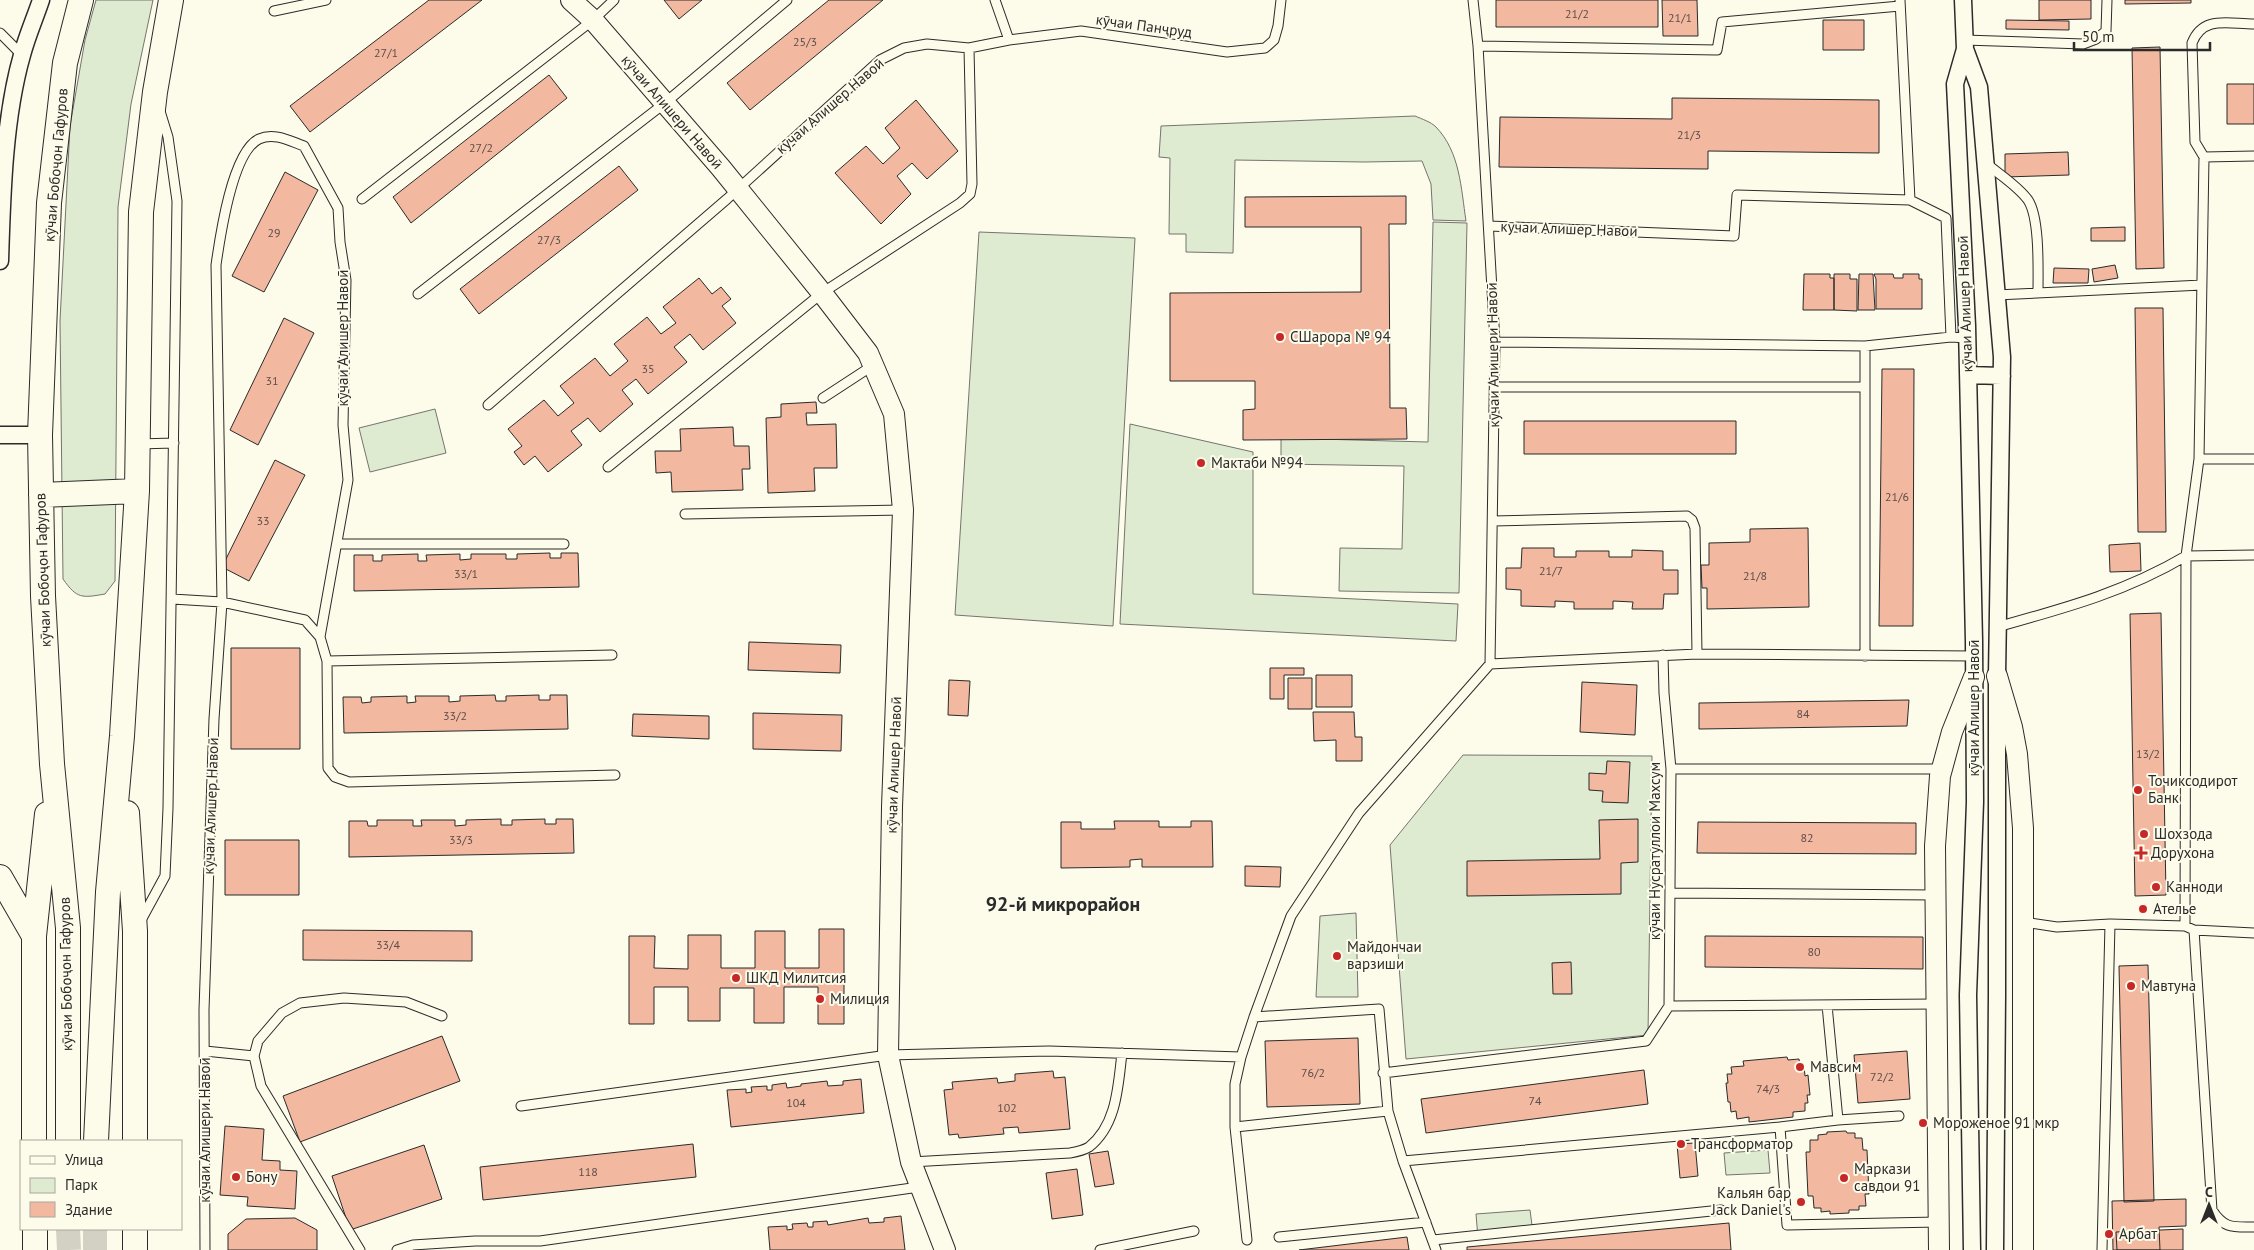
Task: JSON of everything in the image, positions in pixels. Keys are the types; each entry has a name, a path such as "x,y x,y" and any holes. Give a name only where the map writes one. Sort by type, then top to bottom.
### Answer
{"main road":[{"name":"кӯчаи Бобоҷон Гафуров","path":"68,1140 68,928 52,764 43,596 40,435 50,203 65,62 82,0"},
{"path":"96,1140 108,892 122,736 137,492 141,212 155,92 171,0"},
{"path":"41,494 137,492"},
{"path":"122,736 135,931 135,1140"},
{"path":"34,1140 34,936 52,764"},
{"path":"0,877 34,936"},
{"path":"35,1230 35,1250"},
{"path":"134,1250 135,1230"}],"street":[{"path":"0,261 1,204 12,103 22,55 41,0"},
{"name":"кӯчаи Алишери Навоӣ","path":"571,0 593,20 769,228"},
{"path":"1963,0 1965,44"},
{"name":"кӯчаи Алишер Навоӣ","path":"1965,44 1979,87 1987,164 2002,376 1997,676 1995,1250"},
{"name":"кӯчаи Алишер Навоӣ","path":"1965,44 1955,84 1959,338 1968,375 1974,656 1975,802 1968,995 1972,1250"},
{"name":"кӯчаи Алишер Навоӣ","path":"769,228 868,353 894,414 903,510 892,807 888,1055 911,1162 945,1250"},
{"path":"1968,375 2002,376"},
{"path":"0,435 40,435"},
{"path":"1997,676 2012,727 2021,789 2024,922 2024,1250"},
{"path":"1939,1250 1935,846 1942,769 1952,732 1974,677"}],"lane":[{"path":"274,11 326,0"},
{"path":"362,199 593,20 614,0"},
{"path":"418,294 665,103 786,0"},
{"path":"994,0 1010,40"},
{"name":"кӯчаи Панҷруд","path":"970,48 1010,40 1081,31 1227,52 1265,48 1274,40 1278,26 1281,0"},
{"name":"кӯчаи Алишери Навоӣ","path":"1473,0 1478,46 1495,342 1490,664"},
{"path":"1965,44 2083,44 2096,39 2106,31 2107,0"},
{"path":"1478,46 1716,50 1722,22 1900,3 1910,200"},
{"path":"2185,926 2186,556 2199,459 2204,157 2195,142 2192,43 2196,32 2208,23 2254,24"},
{"path":"0,33 22,55"},
{"name":"кӯчаи Алишер Навоӣ","path":"488,405 737,188 880,60 904,48 927,44 970,48"},
{"path":"608,467 822,293 960,203 970,194 972,184 970,48"},
{"path":"135,931 165,876 169,798 177,201 168,137 155,92"},
{"name":"кӯчаи Алишер Навоӣ","path":"204,1010 214,719 222,602 216,265 224,213 245,153 258,139 275,136 304,146 338,208 340,242 346,280 343,425 348,480 320,637"},
{"path":"2204,157 2254,156"},
{"path":"1987,164 2022,193 2033,212 2038,258 2038,293"},
{"name":"кӯчаи Алишер Навоӣ","path":"1489,226 1734,236 1737,195 1910,200 1946,218 1959,338"},
{"path":"1996,295 2202,285"},
{"path":"1495,342 1865,346 1959,338"},
{"path":"1865,346 1865,656"},
{"path":"823,398 872,366"},
{"path":"1495,387 1865,387"},
{"path":"138,444 174,443"},
{"path":"2199,459 2254,459"},
{"path":"685,514 903,510"},
{"path":"1493,521 1687,516 1692,520 1695,528 1697,654"},
{"path":"337,544 564,544"},
{"name":"кӯчаи Алишер Навоӣ","path":"1998,627 2108,594 2186,556 2254,555"},
{"path":"172,599 222,602"},
{"name":"кӯчаи Алишер Навоӣ","path":"222,602 305,620 320,637 327,661 328,768 335,777 349,782 615,775"},
{"path":"327,661 612,654"},
{"path":"1247,1240 1235,1127 1235,1084 1241,1057 1254,1017 1291,916 1359,813 1490,664 1697,654 1974,656"},
{"name":"кӯчаи Нусратуллои Махсум","path":"1663,655 1664,693 1671,769 1669,1006"},
{"path":"1671,769 1942,769"},
{"path":"1670,893 1935,895"},
{"path":"2024,922 2058,927 2110,924 2185,926 2194,930 2254,933"},
{"path":"2102,1250 2110,924"},
{"path":"2194,930 2212,1210 2219,1222 2232,1228 2254,1226"},
{"path":"360,1250 262,1086 254,1056 258,1041 282,1013 300,1003 344,998 406,1002 442,1016"},
{"path":"1383,1072 1646,1041 1669,1006 1936,1004"},
{"path":"1827,1005 1838,1120"},
{"path":"1254,1017 1379,1009 1383,1072 1388,1111 1403,1161 1436,1250"},
{"name":"кӯчаи Алишери Навоӣ","path":"204,1010 205,1250"},
{"path":"205,1051 254,1056"},
{"path":"521,1106 888,1055 1049,1051 1241,1057"},
{"path":"911,1162 1070,1154 1088,1148 1101,1134 1111,1118 1122,1054"},
{"path":"1235,1127 1388,1111"},
{"path":"1403,1161 1780,1127 1838,1120 1899,1116"},
{"path":"1780,1127 1787,1225 1938,1222"},
{"path":"397,1250 412,1245 475,1241 540,1241 919,1186"},
{"path":"1433,1240 1720,1210"},
{"path":"1280,1236 1426,1222"},
{"path":"1100,1250 1194,1231"}],"green space":[{"path":"96,0 153,0 131,104 118,207 115,581 105,594 81,596 76,594 63,579 60,321 70,126 85,40"},
{"path":"1415,116 1436,127 1450,148 1461,183 1466,221 1433,220 1431,184 1422,161 1235,160 1233,253 1186,252 1186,234 1169,234 1170,158 1159,157 1161,126"},
{"path":"1433,222 1467,223 1459,593 1339,591 1340,548 1402,549 1404,466 1281,464 1281,438 1428,442"},
{"path":"979,232 1135,238 1113,626 955,615"},
{"path":"435,409 446,453 370,472 359,428"},
{"path":"1130,424 1253,452 1253,594 1458,604 1456,641 1120,624"},
{"path":"1463,755 1652,756 1648,1035 1406,1059 1390,845"},
{"name":"Майдончаи варзиши","path":"1356,913 1358,997 1316,997 1320,916"},
{"path":"1768,1150 1770,1173 1726,1175 1724,1153"},
{"path":"1530,1210 1533,1233 1478,1238 1476,1214"}],"building":[{"path":"429,0 482,0 310,132 290,106"},
{"path":"664,0 702,0 679,19"},
{"path":"829,0 883,0 750,110 727,83"},
{"path":"1496,0 1658,0 1658,27 1496,27"},
{"path":"1662,0 1697,0 1698,36 1663,36"},
{"path":"2039,0 2091,0 2091,19 2039,20"},
{"path":"2125,0 2191,0 2191,3 2125,4"},
{"path":"1823,20 1864,20 1864,50 1823,50"},
{"path":"2006,20 2069,21 2069,30 2006,29"},
{"path":"2160,47 2164,268 2136,269 2132,48"},
{"path":"549,75 567,98 411,223 393,197"},
{"path":"2227,84 2254,84 2254,124 2227,124"},
{"path":"1672,98 1879,100 1879,153 1708,151 1708,169 1499,167 1500,117 1672,119"},
{"path":"916,100 958,151 927,179 912,163 897,176 911,194 881,224 835,173 866,146 883,164 900,148 885,128"},
{"path":"2068,152 2069,175 2005,177 2005,154"},
{"path":"619,166 638,190 479,314 460,289"},
{"path":"285,172 318,190 264,292 232,276"},
{"name":"СШарора № 94","path":"1406,196 1406,224 1389,224 1390,408 1406,408 1407,439 1243,440 1243,410 1255,409 1255,381 1170,381 1170,293 1361,292 1361,227 1245,227 1245,197"},
{"path":"2125,227 2125,241 2091,241 2091,228"},
{"path":"2115,265 2118,278 2094,282 2092,269"},
{"path":"2054,268 2089,269 2088,283 2053,283"},
{"path":"1804,274 1830,274 1830,278 1834,278 1834,310 1803,310"},
{"path":"1834,274 1850,274 1850,279 1857,279 1857,311 1834,310"},
{"path":"1859,274 1873,274 1875,310 1858,310"},
{"path":"1874,274 1893,274 1894,278 1903,278 1903,274 1919,274 1919,279 1922,279 1922,309 1876,309 1876,279"},
{"path":"699,278 712,294 721,287 731,299 722,306 736,323 703,350 690,334 674,347 687,362 648,394 636,379 622,390 633,404 600,432 588,418 571,431 582,445 548,472 535,456 524,465 514,452 522,446 508,429 544,400 558,416 574,403 560,386 595,358 610,376 628,361 614,344 647,317 661,334 676,323 663,307"},
{"path":"2135,308 2163,308 2166,532 2138,532"},
{"path":"284,318 314,333 258,445 230,430"},
{"path":"1882,369 1914,369 1913,626 1879,626"},
{"path":"816,402 817,413 806,413 807,425 836,424 837,468 814,468 815,491 768,493 766,418 781,417 781,404"},
{"path":"1524,421 1736,421 1736,454 1524,454"},
{"path":"733,427 734,446 749,446 750,469 742,469 743,490 672,492 671,472 656,473 655,451 681,451 680,429"},
{"path":"275,460 305,475 249,581 222,567"},
{"path":"1808,528 1809,607 1707,609 1707,588 1702,588 1701,565 1709,565 1709,543 1750,542 1750,529"},
{"path":"2140,543 2141,571 2110,572 2109,545"},
{"path":"1522,548 1554,548 1554,557 1576,557 1576,551 1609,551 1609,557 1632,557 1632,550 1663,551 1663,570 1678,570 1678,594 1664,594 1663,609 1632,609 1633,602 1613,601 1613,609 1574,609 1574,602 1555,601 1555,607 1521,606 1521,590 1506,589 1506,568 1521,568"},
{"path":"550,553 550,558 561,558 561,553 578,553 579,587 354,591 354,555 373,555 373,561 382,561 382,555 418,554 418,561 427,561 426,555 460,554 460,560 471,559 471,554 506,554 506,559 517,559 517,554"},
{"path":"2161,613 2166,895 2135,896 2130,614"},
{"path":"749,642 841,645 840,673 748,670"},
{"path":"231,648 300,648 300,749 231,749"},
{"path":"1270,668 1304,668 1304,675 1284,675 1284,699 1270,699"},
{"path":"1316,675 1352,675 1352,707 1316,707"},
{"path":"1288,678 1312,678 1312,709 1288,709"},
{"path":"949,680 970,681 968,716 948,715"},
{"path":"1582,682 1637,685 1635,735 1580,732"},
{"path":"495,695 496,701 506,701 506,696 539,695 539,700 550,700 550,695 567,695 568,729 344,733 343,697 361,697 362,703 371,702 371,697 407,696 407,703 416,702 415,696 449,696 449,702 460,701 460,696"},
{"path":"1909,700 1907,726 1699,729 1699,703"},
{"path":"1313,712 1354,712 1355,737 1362,737 1362,761 1336,761 1336,740 1314,741"},
{"path":"753,713 842,715 841,751 753,749"},
{"path":"633,714 709,716 709,739 632,736"},
{"path":"1607,761 1630,762 1628,803 1602,802 1603,791 1589,790 1589,773 1606,774"},
{"path":"501,819 501,825 512,825 512,820 545,819 545,824 556,824 556,819 573,819 574,853 349,857 349,821 367,821 368,826 377,826 377,820 413,820 413,826 422,826 421,820 455,820 455,826 466,825 466,820"},
{"path":"1638,819 1638,862 1621,863 1621,894 1467,896 1467,861 1600,859 1599,820"},
{"path":"1114,821 1159,821 1159,827 1191,827 1191,821 1212,821 1213,867 1142,867 1142,859 1130,860 1130,867 1061,868 1061,822 1081,822 1081,829 1115,829"},
{"path":"1698,822 1916,823 1916,854 1697,853"},
{"path":"225,840 299,840 299,895 225,895"},
{"path":"1245,866 1281,867 1280,887 1245,886"},
{"name":"ШКД Милитсия","path":"819,929 844,929 844,1024 818,1024 818,987 784,987 784,1023 754,1023 754,988 720,988 720,1021 688,1021 688,987 654,987 654,1024 629,1024 629,936 655,936 654,968 688,969 688,935 721,935 721,968 755,968 755,931 785,931 785,968 819,968"},
{"path":"303,930 472,931 472,961 303,960"},
{"path":"1705,936 1923,937 1923,969 1705,967"},
{"path":"1571,962 1572,994 1553,994 1552,963"},
{"path":"2148,965 2154,1201 2124,1202 2119,966"},
{"path":"442,1036 460,1081 300,1142 283,1096"},
{"path":"1358,1038 1360,1104 1267,1107 1265,1041"},
{"path":"1907,1051 1910,1099 1858,1103 1854,1055"},
{"path":"1787,1057 1788,1060 1799,1059 1800,1066 1804,1066 1805,1076 1808,1075 1810,1095 1807,1095 1808,1103 1805,1103 1805,1111 1793,1112 1793,1117 1749,1122 1749,1117 1737,1119 1736,1111 1731,1112 1730,1102 1728,1102 1726,1083 1728,1083 1727,1074 1732,1074 1731,1067 1744,1066 1743,1061"},
{"path":"1644,1070 1648,1104 1426,1133 1421,1099"},
{"path":"1053,1071 1054,1078 1065,1077 1070,1129 1019,1133 1018,1127 1003,1128 1004,1134 959,1138 958,1134 949,1135 944,1090 953,1089 952,1082 997,1078 998,1083 1015,1081 1015,1074"},
{"path":"861,1079 864,1113 731,1127 727,1090 746,1089 746,1093 752,1092 751,1087 767,1086 767,1090 772,1090 772,1085 786,1083 787,1088 801,1086 801,1084 827,1081 828,1086 843,1085 843,1081"},
{"path":"225,1126 264,1129 262,1160 280,1161 280,1170 297,1171 295,1209 247,1206 248,1197 220,1195"},
{"path":"1846,1131 1847,1133 1855,1133 1855,1138 1862,1138 1863,1150 1867,1150 1869,1194 1865,1194 1866,1206 1859,1206 1859,1210 1849,1210 1849,1213 1830,1214 1830,1211 1821,1212 1821,1208 1814,1208 1813,1196 1808,1196 1806,1152 1810,1152 1810,1140 1818,1140 1818,1135 1827,1134 1827,1132"},
{"path":"1695,1143 1698,1176 1680,1178 1677,1144"},
{"path":"693,1144 696,1177 483,1200 480,1167"},
{"path":"424,1145 442,1199 350,1230 332,1176"},
{"path":"1108,1151 1114,1184 1095,1187 1089,1154"},
{"path":"1077,1169 1083,1215 1052,1219 1046,1173"},
{"path":"2186,1199 2186,1226 2159,1227 2160,1250 2113,1250 2112,1201"},
{"path":"901,1216 905,1250 770,1250 768,1227 787,1226 787,1230 793,1229 792,1224 807,1223 808,1227 813,1227 813,1222 827,1221 828,1225 868,1218 869,1223 884,1222 884,1218"},
{"path":"295,1218 317,1230 317,1250 228,1250 228,1234 246,1219"},
{"path":"1729,1223 1731,1250 1467,1250 1467,1247"},
{"path":"2183,1229 2183,1250 2117,1250 2116,1232"},
{"path":"1407,1237 1409,1250 1299,1250"}],"tunnel":[{"path":"68,1230 69,1250"},
{"path":"95,1230 95,1250"}],"place":[{"name":"СШарора № 94","path":"1280,337"},
{"name":"Мактаби №94","path":"1201,463"},
{"name":"Точиксодирот Банк","path":"2138,790"},
{"name":"Шохзода","path":"2144,834"},
{"name":"Дорухона","path":"2141,853"},
{"name":"Канноди","path":"2156,887"},
{"name":"Ателье","path":"2143,909"},
{"name":"Майдончаи варзиши","path":"1337,956"},
{"name":"ШКД Милитсия","path":"736,978"},
{"name":"Мавтуна","path":"2131,986"},
{"name":"Милиция","path":"820,999"},
{"name":"Мавсим","path":"1800,1067"},
{"name":"Мороженое 91 мкр","path":"1923,1123"},
{"name":"Трансформатор","path":"1681,1144"},
{"name":"Бону","path":"236,1177"},
{"name":"Маркази савдои 91","path":"1844,1178"},
{"name":"Кальян бар Jack Daniel's","path":"1801,1202"},
{"name":"Арбат","path":"2109,1234"}],"district":[{"name":"92-й микрорайон","path":"1063,904"}]}
